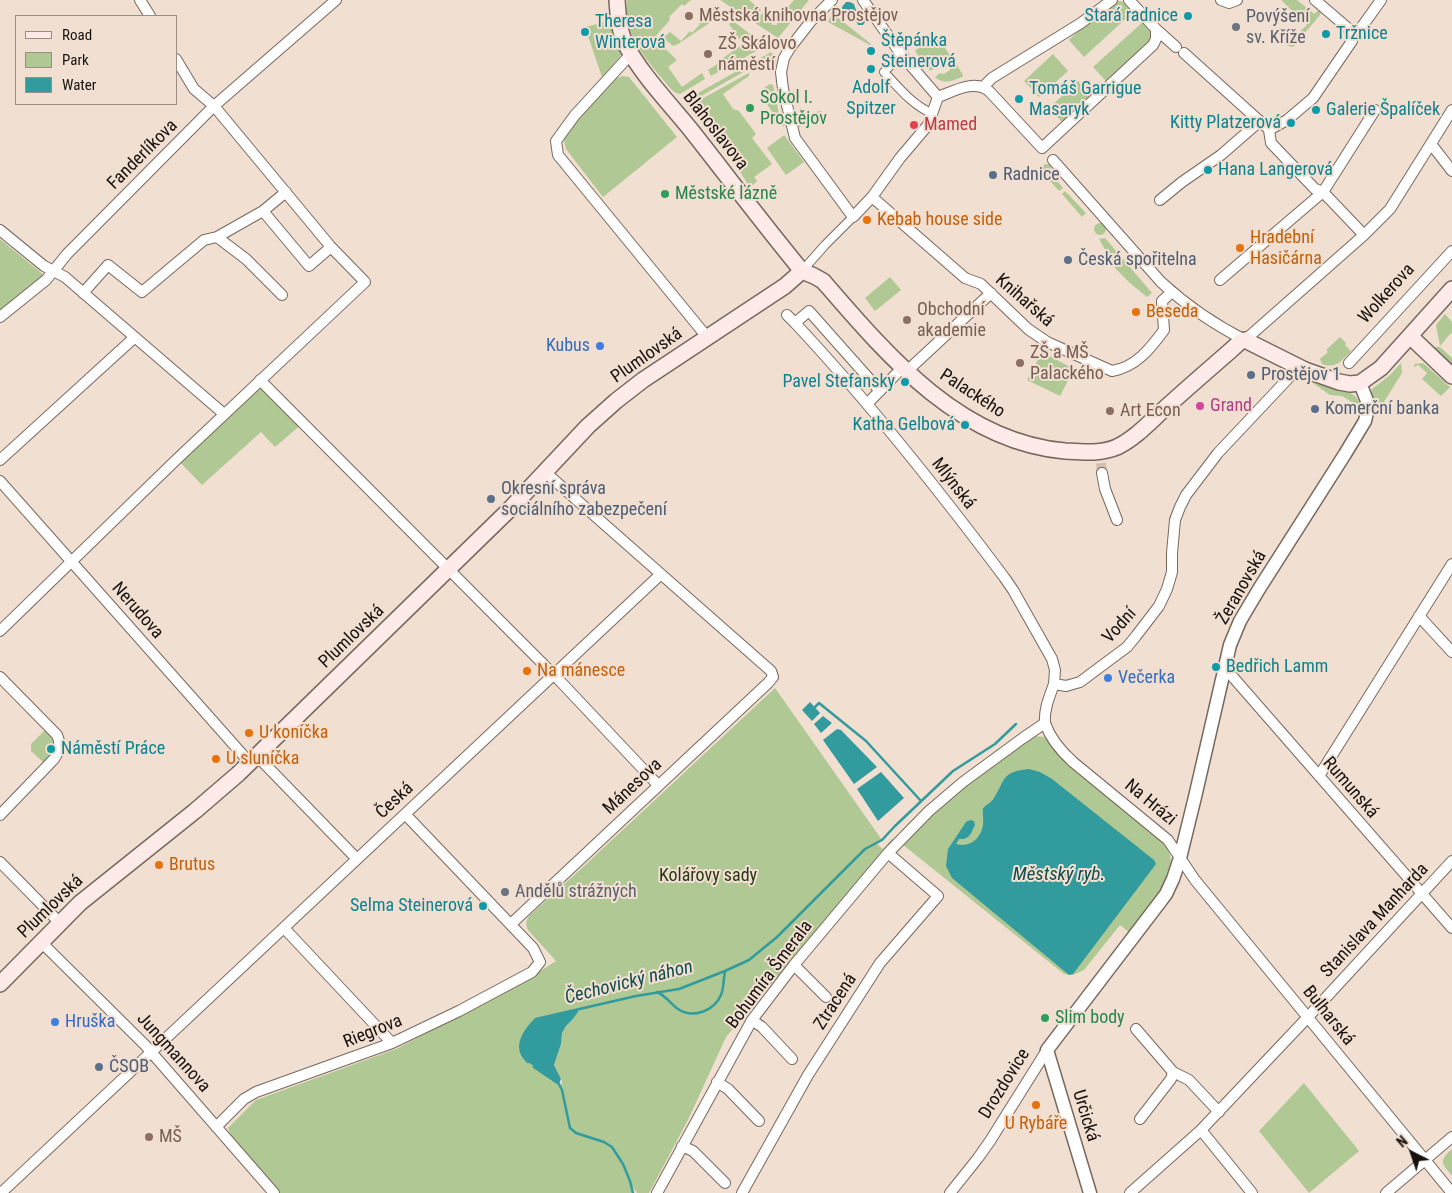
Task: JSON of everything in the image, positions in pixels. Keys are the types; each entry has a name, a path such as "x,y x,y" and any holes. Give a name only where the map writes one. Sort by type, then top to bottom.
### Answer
{"main road":[{"name":"Blahoslavova","path":"618,2 618,19 631,54 802,271"},
{"name":"Plumlovská","path":"0,984 59,922 95,890 210,799 253,759 511,508 588,426 616,400 785,286 802,271"},
{"name":"Palackého","path":"802,271 823,281 885,352 904,370 962,415 1000,435 1019,442 1050,449 1087,452 1101,462 1116,448 1134,436 1241,341 1245,340"},
{"path":"1245,340 1298,368 1339,382 1360,383 1381,368 1452,289"},
{"path":"1410,336 1452,376"}],"street":[{"path":"140,0 149,15"},
{"name":"Fanderlíkova","path":"0,316 40,286 66,254 214,106 336,0"},
{"path":"832,0 811,20 790,48 784,58 781,72 792,126 798,144 853,216"},
{"path":"863,0 901,54 938,96"},
{"path":"983,87 992,78 1081,24 1112,0"},
{"path":"1130,0 1156,29 1269,130 1271,143 1315,189 1323,192 1364,236"},
{"path":"1221,0 1228,3 1237,0"},
{"path":"1315,0 1354,38"},
{"path":"1269,130 1287,120 1313,98 1380,0"},
{"path":"1042,148 1153,46 1156,39 1156,29"},
{"path":"631,54 575,115 556,141 558,155 707,337"},
{"path":"901,54 884,72 914,104 933,114"},
{"path":"0,631 178,458 221,411 260,380 365,282 331,246 214,106 194,89 178,62"},
{"path":"938,96 973,86 983,87 989,91 1161,282 1224,329 1245,340 1254,330 1364,236 1390,209 1452,110"},
{"path":"802,271 872,197 900,158 928,125 938,96"},
{"path":"1220,280 1323,192 1375,110"},
{"path":"1160,200 1182,182 1222,156 1260,121"},
{"path":"1431,144 1452,171"},
{"path":"84,293 108,265 142,292 204,240 217,237 262,212 286,192"},
{"name":"Knihařská","path":"872,197 965,278 981,284 1028,329 1047,342 1112,372 1122,370 1131,365 1149,350 1164,330 1162,301 1172,292"},
{"path":"262,212 309,266 331,246"},
{"path":"0,230 40,263 61,274 221,411"},
{"path":"217,237 246,259 282,295"},
{"name":"Wolkerova","path":"1349,363 1452,251"},
{"path":"867,404 991,293"},
{"path":"795,323 809,311 880,391"},
{"name":"Mlýnská","path":"787,315 867,404 954,512 1013,590 1052,659 1055,670 1054,684"},
{"path":"0,460 135,337"},
{"name":"Vodní","path":"1054,684 1073,685 1080,682 1127,647 1164,597 1170,581 1176,520 1186,495 1218,453 1298,368"},
{"path":"260,380 553,674 658,785"},
{"name":"Žeranovská","path":"1180,858 1230,645 1240,621 1259,589 1365,421 1367,401 1360,383"},
{"path":"1101,462 1105,489 1117,520"},
{"path":"546,472 661,574"},
{"name":"Nerudova","path":"0,481 71,562 253,759 357,859"},
{"path":"1319,776 1452,564"},
{"name":"Mánesova","path":"511,924 773,677 771,671 661,574"},
{"name":"Česká","path":"1,1193 661,574"},
{"path":"1419,616 1452,652"},
{"name":"Rumunská","path":"1225,668 1452,928"},
{"path":"0,677 56,735 60,746 58,753 0,815"},
{"path":"1045,723 1044,713 1046,704 1054,684"},
{"name":"Na Hrázi","path":"1045,723 1048,731 1064,754 1168,840 1180,858"},
{"name":"Bohumíra Šmerala","path":"657,1193 752,1020 794,965 888,853 929,811 963,782 1045,723"},
{"path":"405,814 511,924"},
{"name":"Ztracená","path":"742,1193 812,1068 880,963 938,896 888,853"},
{"name":"Drozdovice","path":"950,1193 990,1141 1047,1050 1166,894 1180,858"},
{"name":"Bulharská","path":"1180,858 1195,880 1452,1193"},
{"name":"Stanislava Manharda","path":"1130,1193 1219,1112 1452,861"},
{"path":"0,862 59,922"},
{"name":"Riegrova","path":"217,1126 244,1099 256,1092 392,1043 459,1011 537,968 540,962 532,948 511,924"},
{"path":"284,928 392,1043"},
{"name":"Jungmannova","path":"41,942 151,1052 274,1193"},
{"path":"794,965 826,997"},
{"path":"752,1020 762,1027 792,1059"},
{"path":"1136,1029 1173,1072 1189,1080 1219,1112"},
{"name":"Určická","path":"1047,1050 1090,1193"},
{"path":"1140,1119 1171,1079 1173,1072"},
{"path":"717,1082 728,1090 759,1121"},
{"path":"1201,1130 1252,1193"},
{"path":"1392,1191 1452,1137"},
{"path":"682,1146 693,1152 725,1183"}],"green space":[{"path":"627,0 691,0 684,6 682,4 669,17 670,20 654,38 677,60 668,67 682,87 702,73 705,79 680,94 671,89 646,59 633,37 629,26"},
{"path":"720,0 749,0 761,10 759,13 761,15 764,12 772,19 772,25 777,25 777,19 794,0 809,0 778,38"},
{"path":"1281,0 1297,0 1314,14 1319,10 1321,12 1293,47 1286,45 1307,25"},
{"path":"1120,1 1127,3 1134,11 1084,57 1069,40 1083,26"},
{"path":"713,9 723,14 678,44 673,46 663,38 670,32 681,41 690,31 692,33"},
{"path":"832,13 871,44 828,22"},
{"path":"733,21 758,40 760,45 758,50 729,66 723,58 743,44 729,24"},
{"path":"1144,21 1150,29 1149,43 1107,82 1093,67"},
{"path":"605,22 611,23 614,28 622,53 602,77 585,27"},
{"path":"936,40 940,40 951,57 942,60 930,71 915,51"},
{"path":"771,52 773,55 686,103 685,101 689,98"},
{"path":"1053,54 1068,71 1039,97 1024,81"},
{"path":"774,59 776,62 772,61 749,73 749,76 723,94 733,109 739,111 756,134 752,138 772,164 754,177 757,181 750,188 733,160 689,106"},
{"path":"955,62 963,75 962,77 944,82 935,77 940,73 944,74 950,70 950,66"},
{"path":"719,63 722,70 711,76 708,70"},
{"path":"623,76 629,77 677,137 603,197 566,149 564,141 567,131 611,82"},
{"path":"1078,81 1091,96 1063,123 1049,108"},
{"path":"770,84 773,85 779,114 787,119 788,125 782,126 762,97 761,90"},
{"path":"821,111 823,115 799,127 797,116"},
{"path":"784,135 804,162 786,175 767,148"},
{"path":"1045,164 1051,165 1051,173 1063,188 1059,191 1042,172"},
{"path":"1065,191 1086,213 1082,217 1062,194"},
{"path":"1098,223 1102,223 1106,229 1102,235 1098,235 1094,231 1094,227"},
{"path":"1105,238 1152,293 1147,297 1116,269 1099,239"},
{"path":"0,239 45,276 0,312"},
{"path":"890,277 901,290 875,311 865,298"},
{"path":"1445,314 1452,322 1452,334 1440,346 1436,325"},
{"path":"1340,337 1351,351 1335,365 1322,364 1320,359 1328,352 1326,350"},
{"path":"1434,347 1440,347 1452,358 1452,364"},
{"path":"1042,352 1074,369 1060,396 1027,380"},
{"path":"1401,363 1402,373 1382,405 1371,399 1372,389 1389,376"},
{"path":"1423,363 1450,387 1441,396 1422,379 1427,373 1418,365 1414,366 1415,364"},
{"path":"260,380 303,423 275,447 261,432 202,485 177,459"},
{"path":"1310,381 1355,396 1360,406 1360,413 1355,412 1358,406 1342,396 1330,395"},
{"name":"Kolářovy sady","path":"775,688 882,840 877,844 883,849 892,839 894,841 726,1037 688,1120 649,1193 637,1193 632,1186 633,1193 280,1193 232,1138 228,1128 256,1100 396,1049 515,987 556,961 528,930 526,926 527,920 530,915","holes":["578,1012 562,1033 561,1044 554,1065 562,1081 561,1086 525,1060"]},
{"path":"45,730 53,740 55,747 45,764 31,751 31,744"},
{"name":"Městský ryb.","path":"1034,736 1044,737 1048,740 1077,773 1156,836 1166,847 1170,855 1171,865 1164,886 1151,907 1130,933 1120,925 1084,970 1073,975 1064,974 902,844 957,792"},
{"path":"1304,1083 1359,1151 1309,1193 1259,1131"},
{"path":"1452,1149 1452,1176 1444,1165 1443,1159"}],"water":[{"path":"846,2 854,4 856,10 860,11 861,16 865,19 863,25 858,25 850,16 844,14 842,7"},
{"path":"810,702 820,713 812,721 802,710"},
{"path":"823,716 832,723 821,733 814,724"},
{"path":"837,729 841,730 877,767 854,784 823,740"},
{"name":"Městský ryb.","path":"1029,769 1040,772 1052,779 1154,860 1156,864 1073,974 1069,975 952,878 946,866 948,849 966,822 974,821 975,825 970,835 959,839 956,844 965,845 970,843 980,834 983,825 983,808 993,800 1006,777 1014,772"},
{"path":"881,772 904,798 878,821 857,789"},
{"path":"577,1009 578,1012 562,1033 561,1044 554,1065 561,1079 559,1084 525,1060 521,1054 520,1046 525,1031 536,1019"}],"waterway":[{"path":"815,707 819,703 866,741 921,801"},
{"name":"Čechovický náhon","path":"528,1062 523,1057 520,1045 527,1029 536,1019 636,996 679,989 749,960 777,937 865,849 882,840 953,771 995,744 1016,724"},
{"path":"657,992 684,1012 702,1012 718,1001 723,990 725,972"},
{"name":"Čechovický náhon","path":"534,1067 559,1084 570,1128 576,1133 604,1142 612,1147 623,1164 633,1193"}],"tunnel":[{"path":"1101,463 1102,473"}],"place":[{"name":"Městská knihovna Prostějov","path":"689,16"},
{"name":"Stará radnice","path":"1188,16"},
{"name":"Povýšení sv. Kříže","path":"1236,27"},
{"name":"Theresa Winterová","path":"585,32"},
{"name":"Tržnice","path":"1326,34"},
{"name":"Štěpánka Steinerová","path":"871,51"},
{"name":"ZŠ Skálovo náměstí","path":"708,54"},
{"name":"Adolf Spitzer","path":"871,69"},
{"name":"Tomáš Garrigue Masaryk","path":"1019,99"},
{"name":"Sokol I. Prostějov","path":"750,108"},
{"name":"Galerie Špalíček","path":"1316,110"},
{"name":"Kitty Platzerová","path":"1291,123"},
{"name":"Mamed","path":"914,125"},
{"name":"Hana Langerová","path":"1208,170"},
{"name":"Radnice","path":"993,175"},
{"name":"Městské lázně","path":"665,194"},
{"name":"Kebab house side","path":"867,220"},
{"name":"Hradební Hasičárna","path":"1240,248"},
{"name":"Česká spořitelna","path":"1068,260"},
{"name":"Beseda","path":"1136,312"},
{"name":"Obchodní akademie","path":"907,320"},
{"name":"Kubus","path":"600,346"},
{"name":"ZŠ a MŠ Palackého","path":"1020,363"},
{"name":"Prostějov 1","path":"1251,375"},
{"name":"Pavel Stefansky","path":"905,382"},
{"name":"Grand","path":"1200,406"},
{"name":"Komerční banka","path":"1315,409"},
{"name":"Art Econ","path":"1110,411"},
{"name":"Katha Gelbová","path":"965,425"},
{"name":"Okresní správa sociálního zabezpečení","path":"491,499"},
{"name":"Bedřich Lamm","path":"1216,667"},
{"name":"Na mánesce","path":"527,671"},
{"name":"Večerka","path":"1108,678"},
{"name":"U koníčka","path":"249,733"},
{"name":"Náměstí Práce","path":"51,749"},
{"name":"U sluníčka","path":"216,759"},
{"name":"Brutus","path":"159,865"},
{"name":"Andělů strážných","path":"505,892"},
{"name":"Selma Steinerová","path":"483,906"},
{"name":"Slim body","path":"1045,1018"},
{"name":"Hruška","path":"55,1022"},
{"name":"ČSOB","path":"99,1067"},
{"name":"U Rybáře","path":"1036,1105"},
{"name":"MŠ","path":"149,1137"}]}
